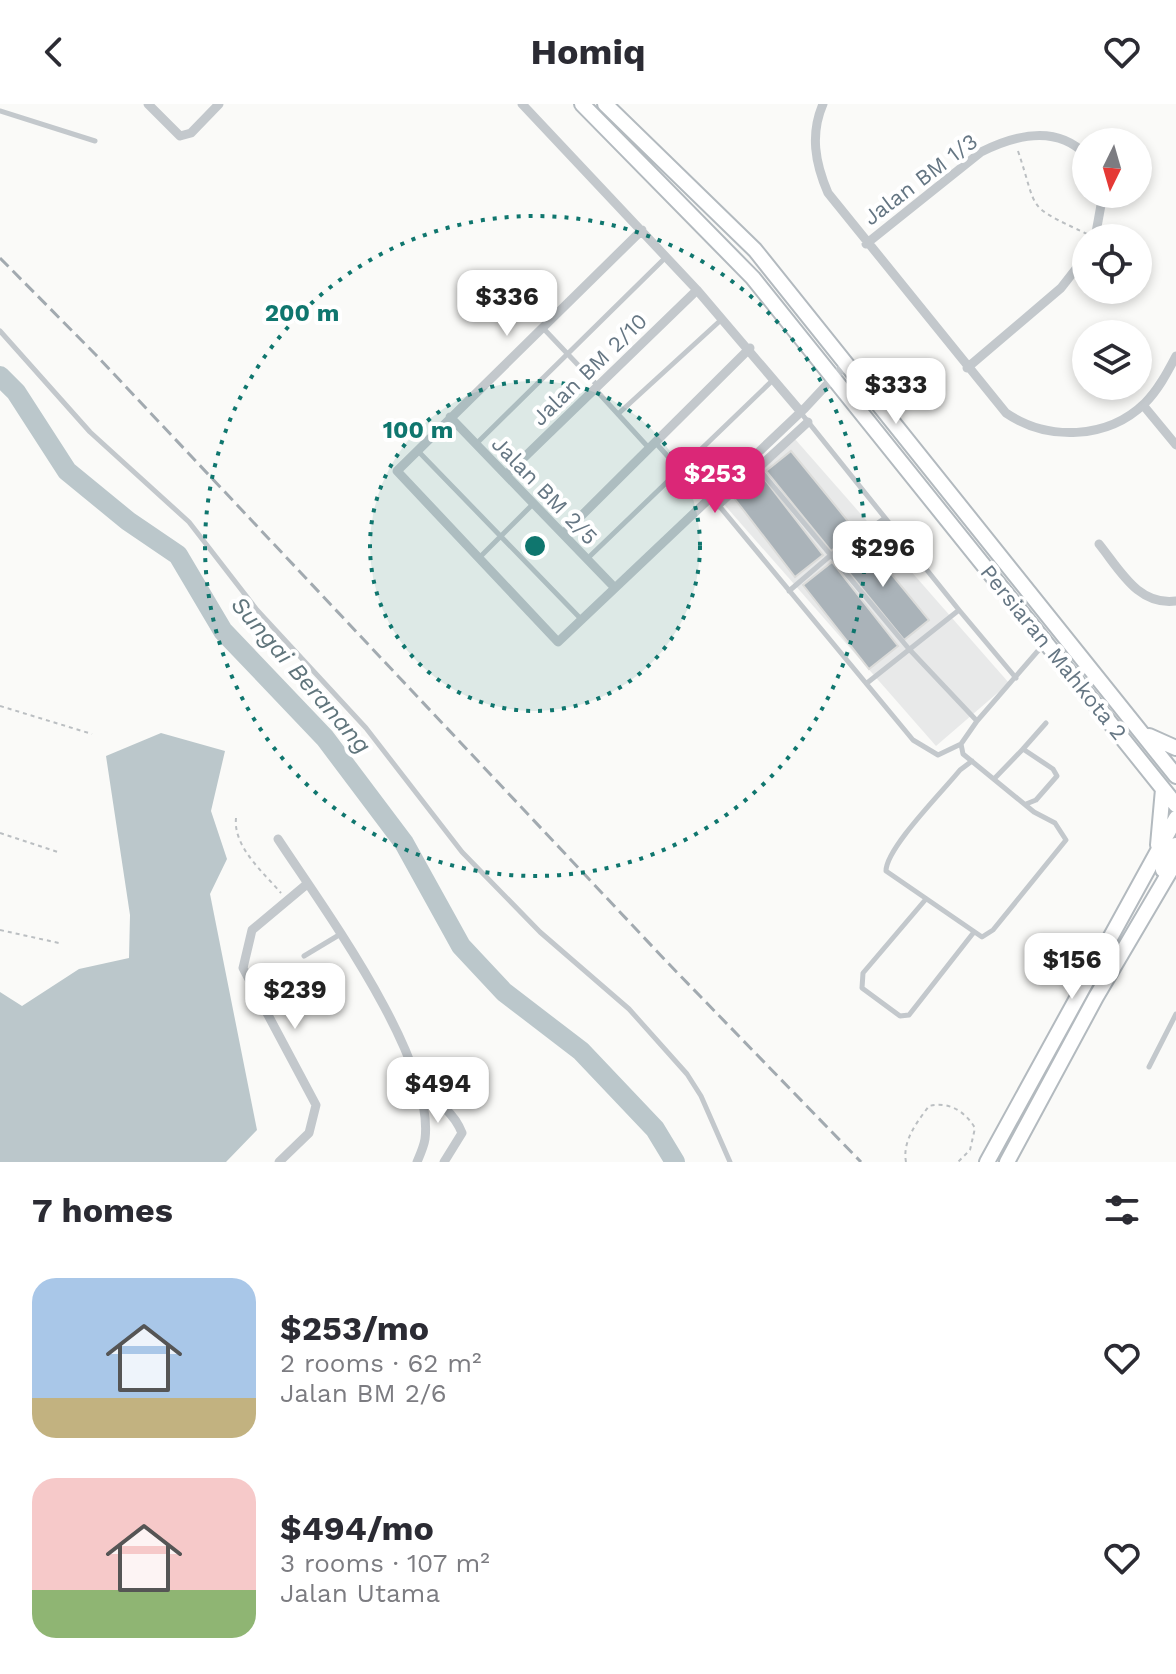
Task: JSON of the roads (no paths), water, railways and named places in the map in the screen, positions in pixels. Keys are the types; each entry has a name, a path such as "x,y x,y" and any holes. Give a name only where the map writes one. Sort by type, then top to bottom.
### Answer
{"main road":[{"name":"Persiaran Mahkota 2","path":"582,104 753,278 1176,805"},
{"name":"Persiaran Mahkota 2","path":"605,104 755,250 1176,776"},
{"path":"1141,732 1176,748"},
{"path":"1157,852 1163,789"},
{"path":"987,1162 1176,818"},
{"path":"1134,932 1176,845"},
{"path":"1007,1162 1176,861"}],"street":[{"path":"148,104 180,136 191,133 219,104"},
{"path":"522,104 667,256 750,348 801,412"},
{"path":"823,104 816,134 819,172 836,205 1006,413 1024,425 1045,432 1068,433 1110,426 1143,405 1176,356"},
{"name":"Jalan BM 1/3","path":"866,244 981,152 1014,138 1056,136 1072,146"},
{"path":"642,230 397,471 558,642 712,500 847,363"},
{"path":"967,368 1061,288 1072,274"},
{"name":"Jalan BM 2/10","path":"506,475 697,290"},
{"path":"563,534 750,348"},
{"path":"1143,405 1176,445"},
{"name":"Jalan BM 2/5","path":"450,417 615,588"},
{"path":"712,500 758,468 808,422"},
{"path":"1099,544 1139,592 1156,601 1176,601"},
{"path":"278,839 396,1026 420,1093 425,1138 417,1162"},
{"path":"279,1162 309,1133 316,1105 243,968 252,930 307,884"},
{"path":"420,1093 443,1107 457,1121 462,1133 444,1162"}],"lane":[{"path":"0,111 95,141"},
{"path":"476,444 667,256"},
{"path":"618,414 723,318"},
{"path":"542,327 618,414 712,500 913,740 938,755 961,744 1046,641"},
{"path":"0,331 90,432 189,522 257,610 366,728 462,852 540,932 629,1009 687,1074 701,1096 730,1162"},
{"path":"587,559 774,379"},
{"path":"801,412 1016,678"},
{"path":"418,450 503,534 581,620"},
{"path":"758,468 909,649 977,721"},
{"path":"479,558 533,504"},
{"path":"789,591 831,555 885,518"},
{"path":"867,683 959,610"},
{"path":"994,779 1046,723"},
{"path":"961,744 963,754 972,761 1025,804 1055,823 1066,840 993,930 982,937 886,871 886,863 960,770 972,761"},
{"path":"1023,749 1053,769 1057,776 1036,800 1025,804"},
{"path":"926,899 863,973 862,988 900,1016 909,1015 974,932"},
{"path":"304,956 339,935"},
{"path":"1149,1067 1176,1014"}],"waterway":[{"name":"Sungai Beranang","path":"0,376 16,392 67,471 128,521 178,555 223,631 325,738 404,843 461,946 504,992 581,1051 655,1129 675,1162"}],"railway":[{"path":"0,258 96,355 666,961 861,1162"}]}
